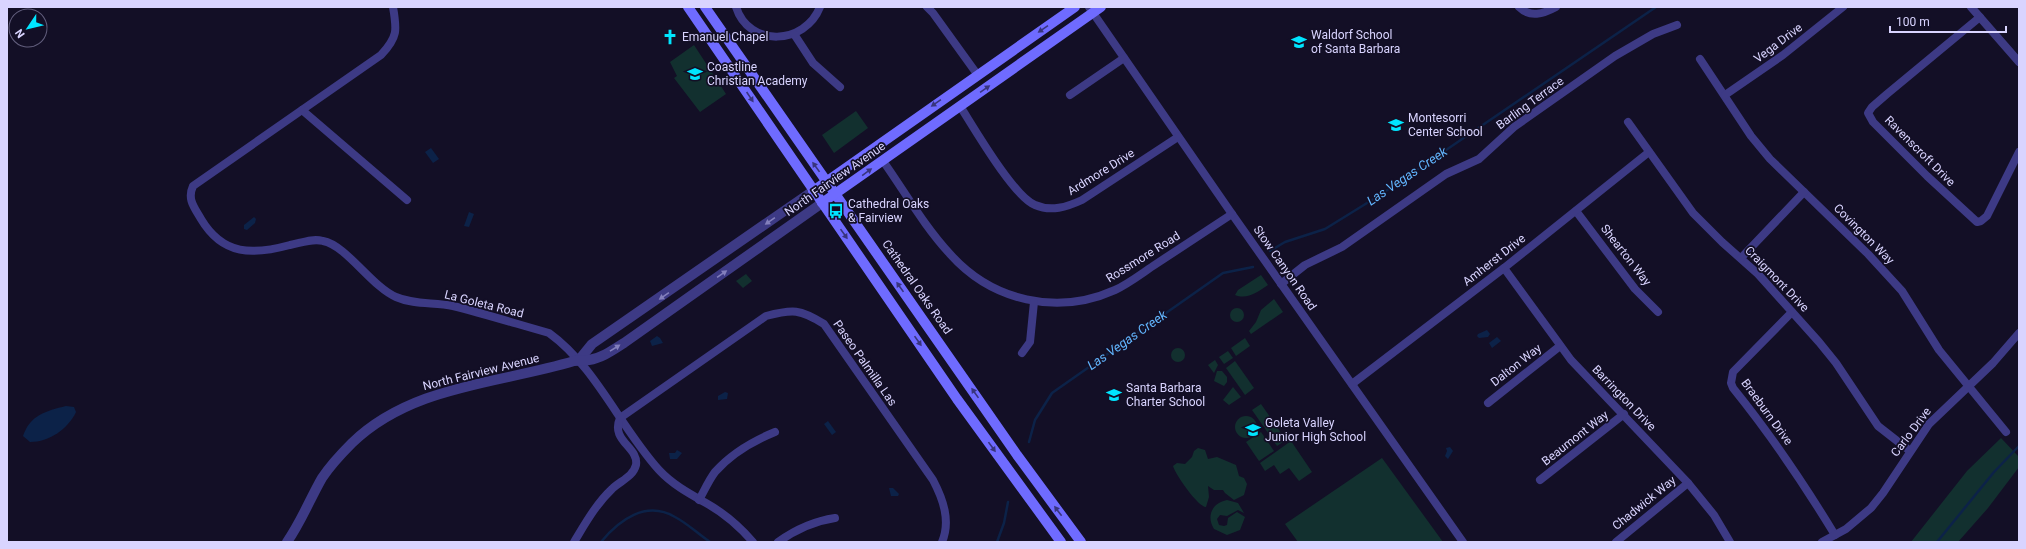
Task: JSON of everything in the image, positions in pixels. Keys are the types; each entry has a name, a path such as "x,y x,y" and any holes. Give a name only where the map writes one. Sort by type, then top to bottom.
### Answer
{"main road":[{"path":"688,7 957,399 1061,542"},
{"name":"Cathedral Oaks Road","path":"705,7 1017,455 1081,542"},
{"name":"North Fairview Avenue","path":"814,190 977,74 1075,7"},
{"name":"North Fairview Avenue","path":"822,203 883,161 1094,9"}],"street":[{"name":"La Goleta Road","path":"393,7 396,35 391,45 381,55 193,186 190,192 191,201 205,226 215,237 225,244 247,252 281,248 312,240 323,241 334,245 385,291 396,297 409,302 453,306 549,333 562,343 579,360 660,471 682,489 723,514 753,542"},
{"path":"736,7 742,19 758,33 769,37 782,37 794,34 807,26 820,7"},
{"path":"927,7 933,13 977,74"},
{"path":"1519,7 1531,14 1540,14 1556,7"},
{"path":"1971,7 2019,62"},
{"name":"Vega Drive","path":"1725,95 1783,55 1841,8"},
{"name":"Stow Canyon Road","path":"1094,9 1124,58 1178,137 1463,542"},
{"name":"Ravenscroft Drive","path":"1980,17 1887,94 1872,107 1868,113 1874,122 1977,226 1987,216 2019,152"},
{"name":"Barling Terrace","path":"1281,284 1305,265 1342,247 1446,174 1479,159 1514,127 1615,56 1653,34 1677,25"},
{"path":"794,34 813,62 840,87"},
{"path":"1070,95 1124,58"},
{"name":"Covington Way","path":"1700,59 1751,136 1770,158 1868,254 1902,291 1939,350 2006,432"},
{"name":"Ardmore Drive","path":"960,106 1016,190 1035,205 1045,208 1069,206 1082,200 1178,137"},
{"path":"302,110 407,200"},
{"name":"Craigmont Drive","path":"1628,122 1693,213 1722,242 1741,258 1792,312 1836,363 1878,426 1910,451"},
{"name":"Amherst Drive","path":"1352,384 1504,268 1649,152"},
{"name":"Rossmore Road","path":"883,161 938,239 961,266 974,276 1002,293 1034,302 1069,303 1115,290 1232,214"},
{"name":"North Fairview Avenue","path":"579,360 592,344 814,190"},
{"path":"1741,258 1804,192"},
{"name":"North Fairview Avenue","path":"287,542 323,477 340,456 366,431 395,412 426,397 547,369 579,360 589,360 602,357 822,203"},
{"name":"Shearton Way","path":"1576,211 1635,288 1658,312"},
{"name":"Barrington Drive","path":"1504,268 1571,360 1688,483 1714,515 1730,542"},
{"path":"1022,353 1030,342 1034,302"},
{"name":"Paseo Palmilla Las","path":"620,418 766,316 793,311 807,313 824,324 933,480 944,508 946,534 942,542"},
{"name":"Braeburn Drive","path":"1792,312 1733,372 1731,383 1784,455 1835,535"},
{"name":"Carlo Drive","path":"1822,542 1858,520 1870,508 1883,493 1929,424 1993,363 2019,333"},
{"name":"Dalton Way","path":"1488,403 1560,346"},
{"path":"1723,386 1731,383"},
{"name":"Beaumont Way","path":"1540,480 1624,414"},
{"path":"574,542 598,505 612,489 629,476 635,469 635,457 618,433 616,426 620,418"},
{"path":"699,500 714,473 728,460 750,444 775,432"},
{"name":"Chadwick Way","path":"1616,542 1688,483"},
{"path":"778,542 802,528 820,520 835,518"}],"green space":[{"path":"694,45 726,94 700,112 674,78 677,76 670,62"},
{"path":"856,111 868,128 834,153 822,135"},
{"path":"746,274 752,281 743,288 736,281"},
{"path":"1261,275 1268,285 1256,293 1248,296 1244,297 1235,295 1238,290"},
{"path":"1274,299 1283,312 1251,334 1249,331 1256,322 1261,310"},
{"path":"1237,308 1242,310 1244,315 1242,320 1237,322 1232,320 1230,315 1232,310"},
{"path":"1245,338 1250,346 1236,356 1231,348"},
{"path":"1175,348 1181,348 1185,352 1185,358 1181,362 1175,362 1171,358 1171,352"},
{"path":"1228,351 1233,358 1224,364 1219,357"},
{"path":"1215,360 1218,365 1214,373 1208,365"},
{"path":"1235,361 1254,388 1245,395 1226,368"},
{"path":"1217,371 1222,371 1227,377 1227,382 1224,386 1214,381"},
{"path":"1233,387 1241,397 1229,405 1223,400"},
{"path":"1261,404 1286,440 1277,446 1252,410"},
{"path":"1246,416 1250,417 1256,423 1256,431 1250,437 1246,438 1242,437 1236,431 1235,427 1236,423 1242,417"},
{"path":"1261,432 1274,451 1259,461 1246,442"},
{"path":"2001,438 2019,457 2019,467 1988,508 1958,542 1911,542 1967,471"},
{"path":"1291,441 1312,472 1299,481 1289,468 1280,474 1274,465 1265,471 1260,463"},
{"path":"1198,448 1205,450 1208,459 1217,457 1236,465 1239,476 1244,478 1247,484 1244,495 1234,500 1223,490 1214,490 1208,486 1209,497 1206,507 1202,506 1198,502 1182,482 1173,466 1177,463 1185,464 1192,457 1194,451"},
{"path":"1382,458 1443,542 1298,542 1285,524"},
{"path":"1227,500 1238,503 1244,513 1238,510 1227,516 1220,515 1217,519 1219,525 1227,525 1228,518 1237,512 1245,517 1240,530 1227,535 1214,529 1211,515 1214,507"}],"water":[{"path":"431,148 439,159 433,163 425,152"},
{"path":"469,212 474,214 469,227 464,226"},
{"path":"254,217 256,219 255,223 247,230 244,229 244,225"},
{"path":"1487,330 1490,334 1488,337 1479,338 1477,336 1478,334"},
{"path":"657,336 663,343 652,346 650,341"},
{"path":"1497,337 1501,341 1492,348 1489,343"},
{"path":"725,392 728,393 727,399 718,400 718,396"},
{"path":"66,406 74,407 76,412 73,418 63,429 44,440 30,442 23,436 26,429 34,419 45,412"},
{"path":"828,421 836,432 832,435 824,424"},
{"path":"1450,447 1453,451 1448,459 1445,456 1447,451 1446,448"},
{"path":"677,450 682,453 677,459 670,459 669,453 675,453"},
{"path":"889,488 893,488 899,494 898,496 891,496"}],"waterway":[{"name":"Las Vegas Creek","path":"1270,251 1285,242 1325,229 1380,195 1656,7"},
{"name":"Las Vegas Creek","path":"1029,442 1035,420 1052,393 1223,273 1253,267"},
{"path":"1937,542 1994,472 2019,446"},
{"name":"Las Vegas Creek","path":"997,542 1004,523 1008,502"},
{"name":"Las Vegas Creek","path":"601,542 616,526 625,520 634,515 654,511 664,512 679,519 710,542"}],"place":[{"name":"Emanuel Chapel","path":"670,37"},
{"name":"Waldorf School of Santa Barbara","path":"1299,42"},
{"name":"Coastline Christian Academy","path":"695,74"},
{"name":"Montesorri Center School","path":"1396,125"},
{"name":"Cathedral Oaks & Fairview","path":"836,211"},
{"name":"Santa Barbara Charter School","path":"1114,395"},
{"name":"Goleta Valley Junior High School","path":"1253,430"}]}
